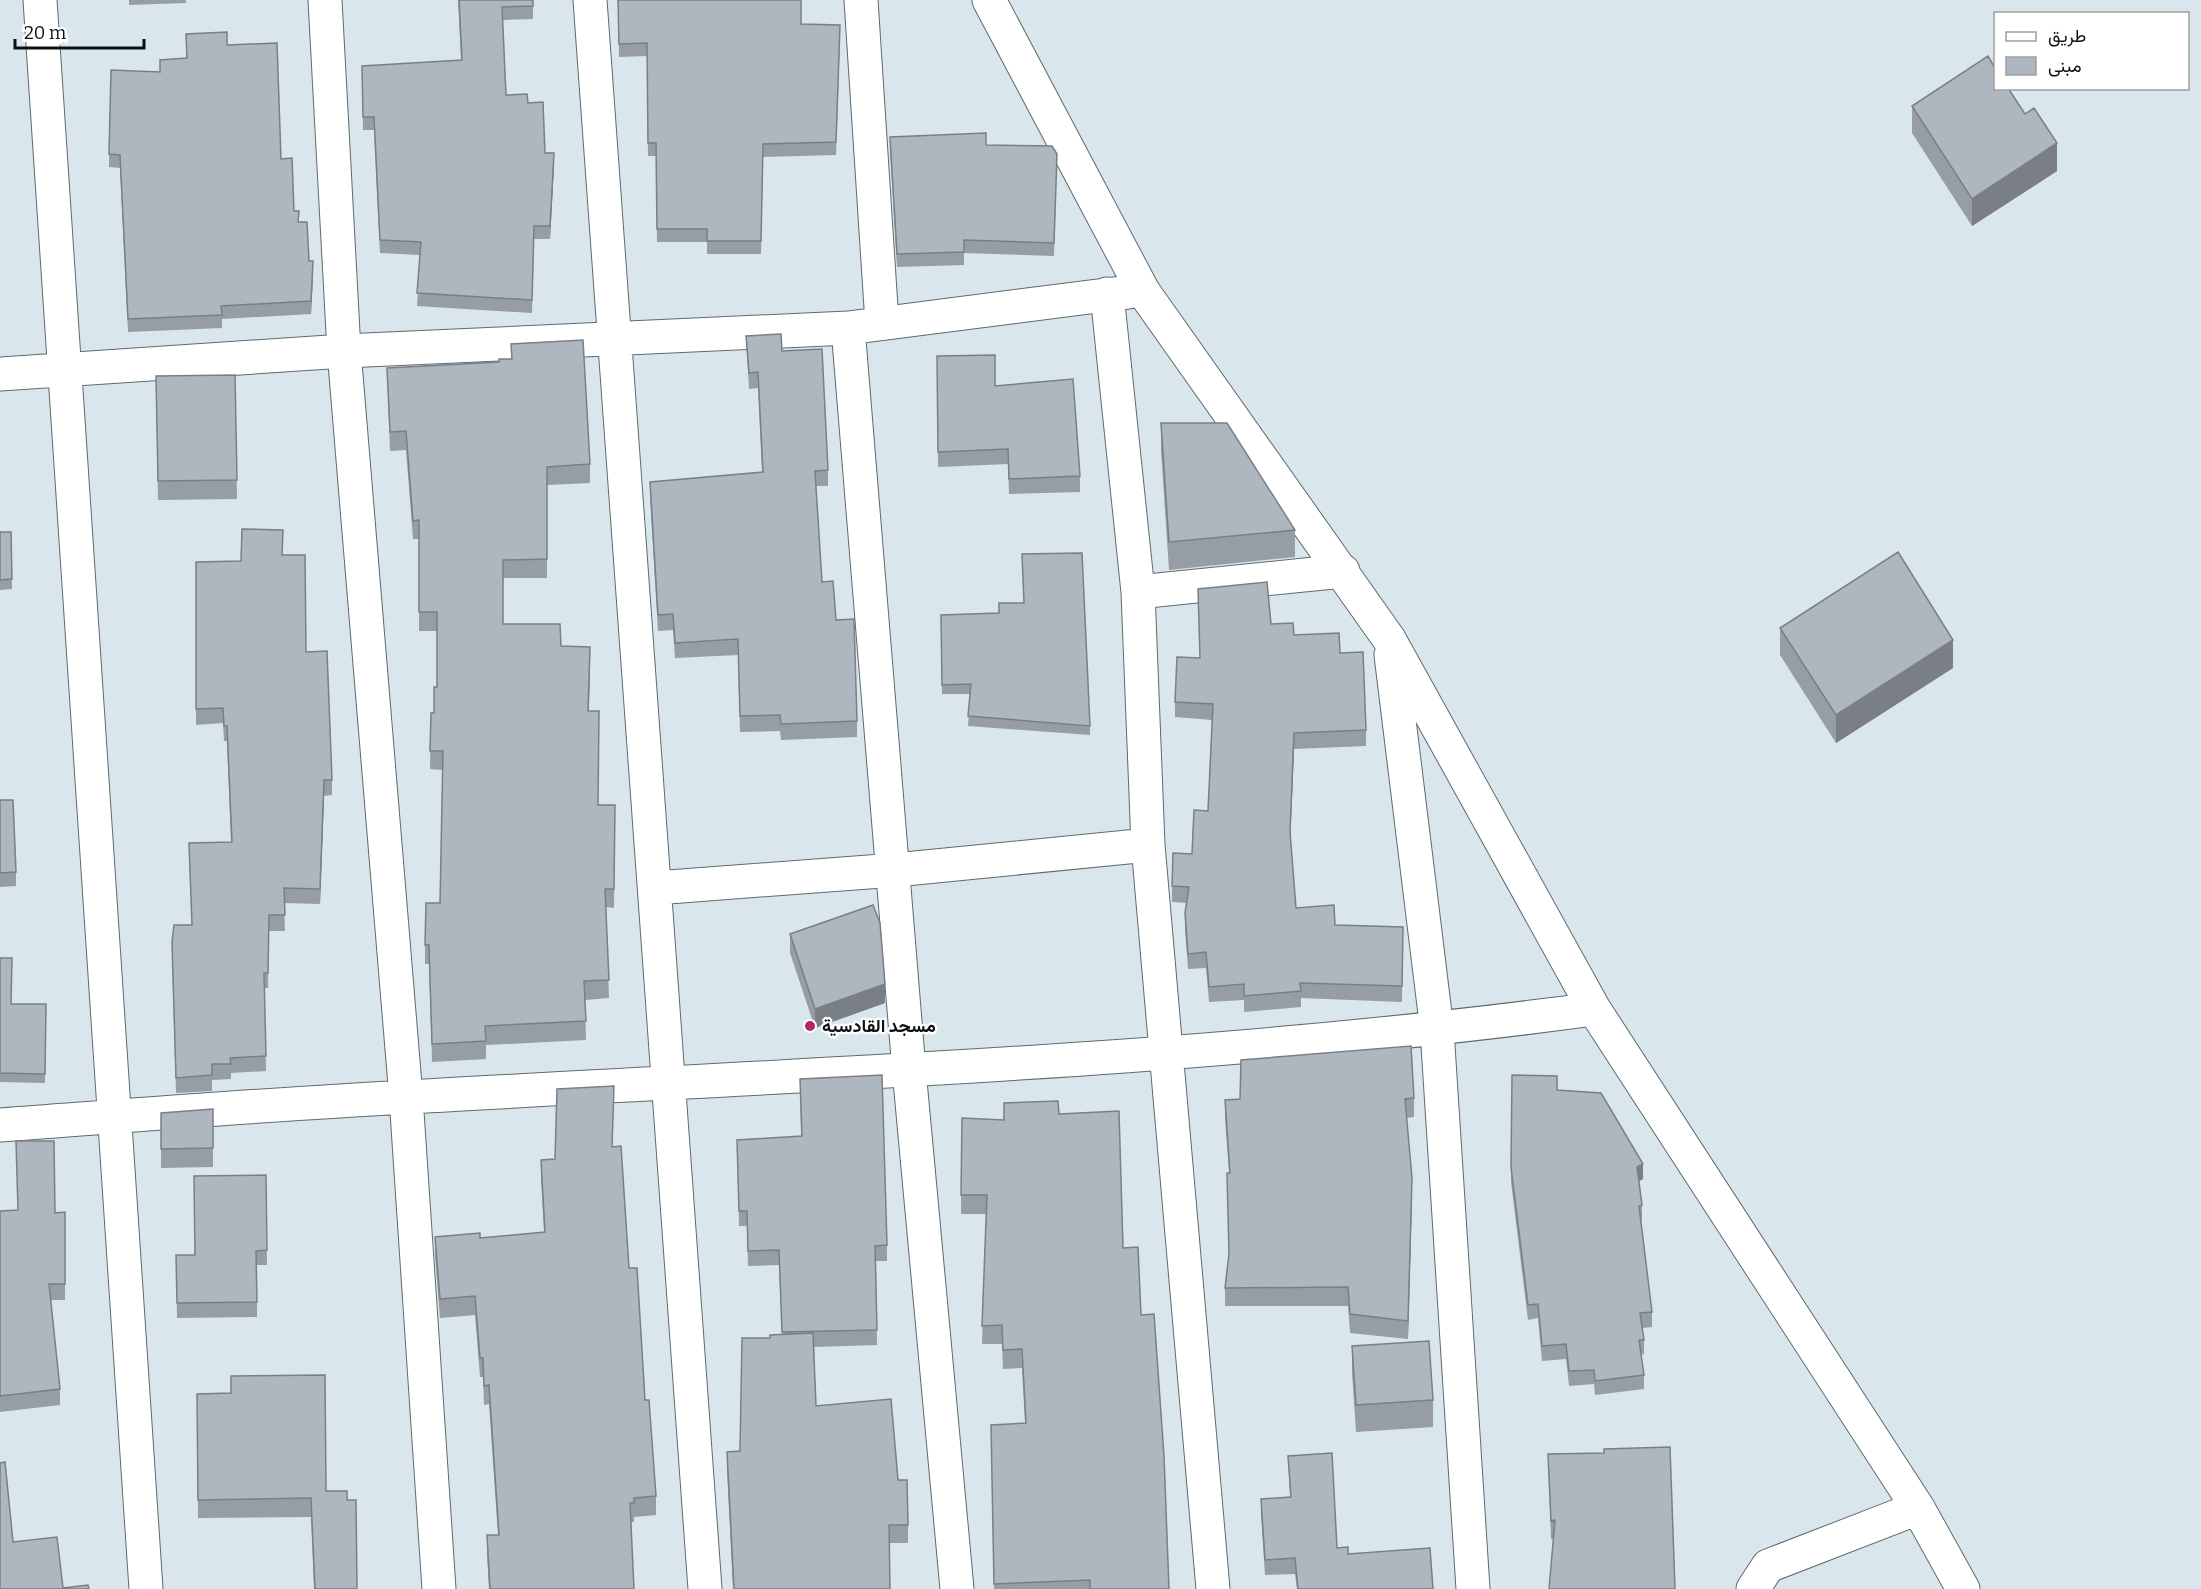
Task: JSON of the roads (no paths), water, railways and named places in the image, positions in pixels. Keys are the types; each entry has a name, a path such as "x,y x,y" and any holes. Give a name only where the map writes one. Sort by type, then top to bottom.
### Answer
{"street":[{"path":"40,0 146,1589"},
{"path":"325,0 344,351 406,1097 439,1589"},
{"path":"590,0 705,1589"},
{"path":"861,0 882,323"},
{"path":"989,0 1143,291 1344,571 1389,639 1594,1009 1918,1508 1963,1589"},
{"path":"0,375 344,351 848,327 1143,291"},
{"path":"1107,294 1138,592 1148,845 1168,1053 1213,1589"},
{"path":"848,327 895,870 909,1070 957,1589"},
{"path":"1138,592 1344,571"},
{"path":"1389,639 1437,1030 1473,1589"},
{"path":"655,888 895,870 1148,845"},
{"path":"0,1125 406,1097 667,1084 1168,1053 1437,1030 1594,1009"},
{"path":"1753,1589 1768,1566 1918,1508"}],"place":[{"name":"مسجد القادسية","path":"810,1026"}]}
